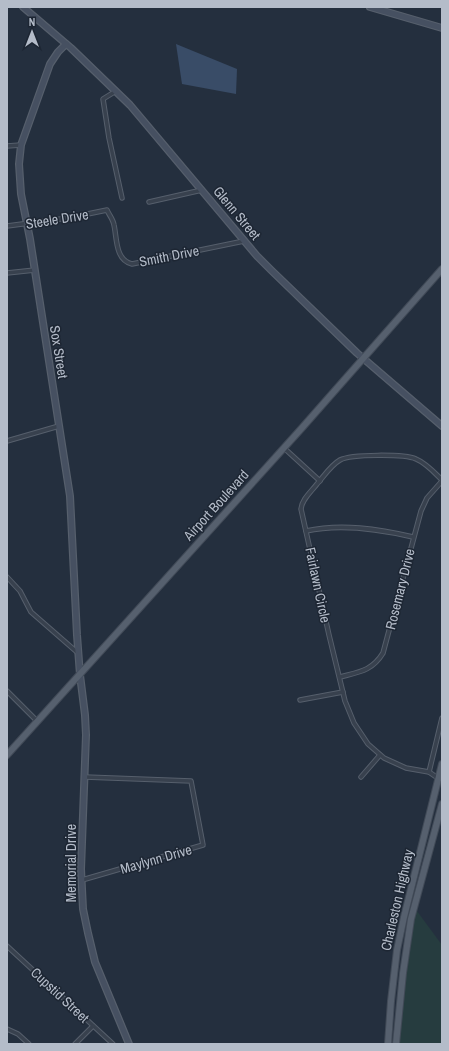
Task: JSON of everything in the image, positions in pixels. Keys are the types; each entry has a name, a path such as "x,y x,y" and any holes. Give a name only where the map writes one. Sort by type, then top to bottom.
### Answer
{"main road":[{"name":"Airport Boulevard","path":"7,755 284,448 442,269"},
{"name":"Charleston Highway","path":"388,1044 397,950 404,917 440,779 442,764"},
{"name":"Charleston Highway","path":"396,1044 403,973 411,919 442,804"}],"street":[{"name":"Glenn Street","path":"23,7 66,44 116,91 156,134 244,241 271,270 363,359 442,426"},
{"path":"370,7 442,28"},
{"name":"Sox Street","path":"66,44 58,52 50,64 21,145 19,179 22,203 28,224 70,496 80,675"},
{"path":"116,91 103,99 109,138 122,198"},
{"path":"7,146 21,145"},
{"path":"149,202 202,190"},
{"name":"Steele Drive","path":"7,226 28,224 107,210"},
{"name":"Smith Drive","path":"107,210 113,220 121,257 130,263 137,264 244,241"},
{"path":"7,273 35,270"},
{"path":"7,441 59,426"},
{"path":"284,448 320,481"},
{"name":"Fairlawn Circle","path":"440,779 429,772 406,768 392,763 368,744 359,731 348,709 343,692 301,509 302,504 333,466 341,460 349,457 407,456 416,459 442,480"},
{"name":"Rosemary Drive","path":"340,676 370,668 377,662 383,653 420,511 442,480"},
{"path":"306,531 335,528 365,529 413,538"},
{"path":"7,577 20,591 32,612 78,653"},
{"name":"Memorial Drive","path":"80,675 86,736 82,880 83,909 91,948 113,1008 130,1044"},
{"path":"7,691 37,721"},
{"path":"300,700 343,692"},
{"path":"429,772 442,718"},
{"path":"361,776 380,755"},
{"name":"Maylynn Drive","path":"82,880 203,845 191,781 85,777"},
{"name":"Cupstid Street","path":"7,946 113,1044"},
{"path":"75,1044 93,1026"},
{"path":"7,1029 18,1034 29,1044"}],"green space":[{"path":"414,907 442,945 442,1044 396,1044"}],"water":[{"path":"176,44 237,69 236,94 182,84"}]}
